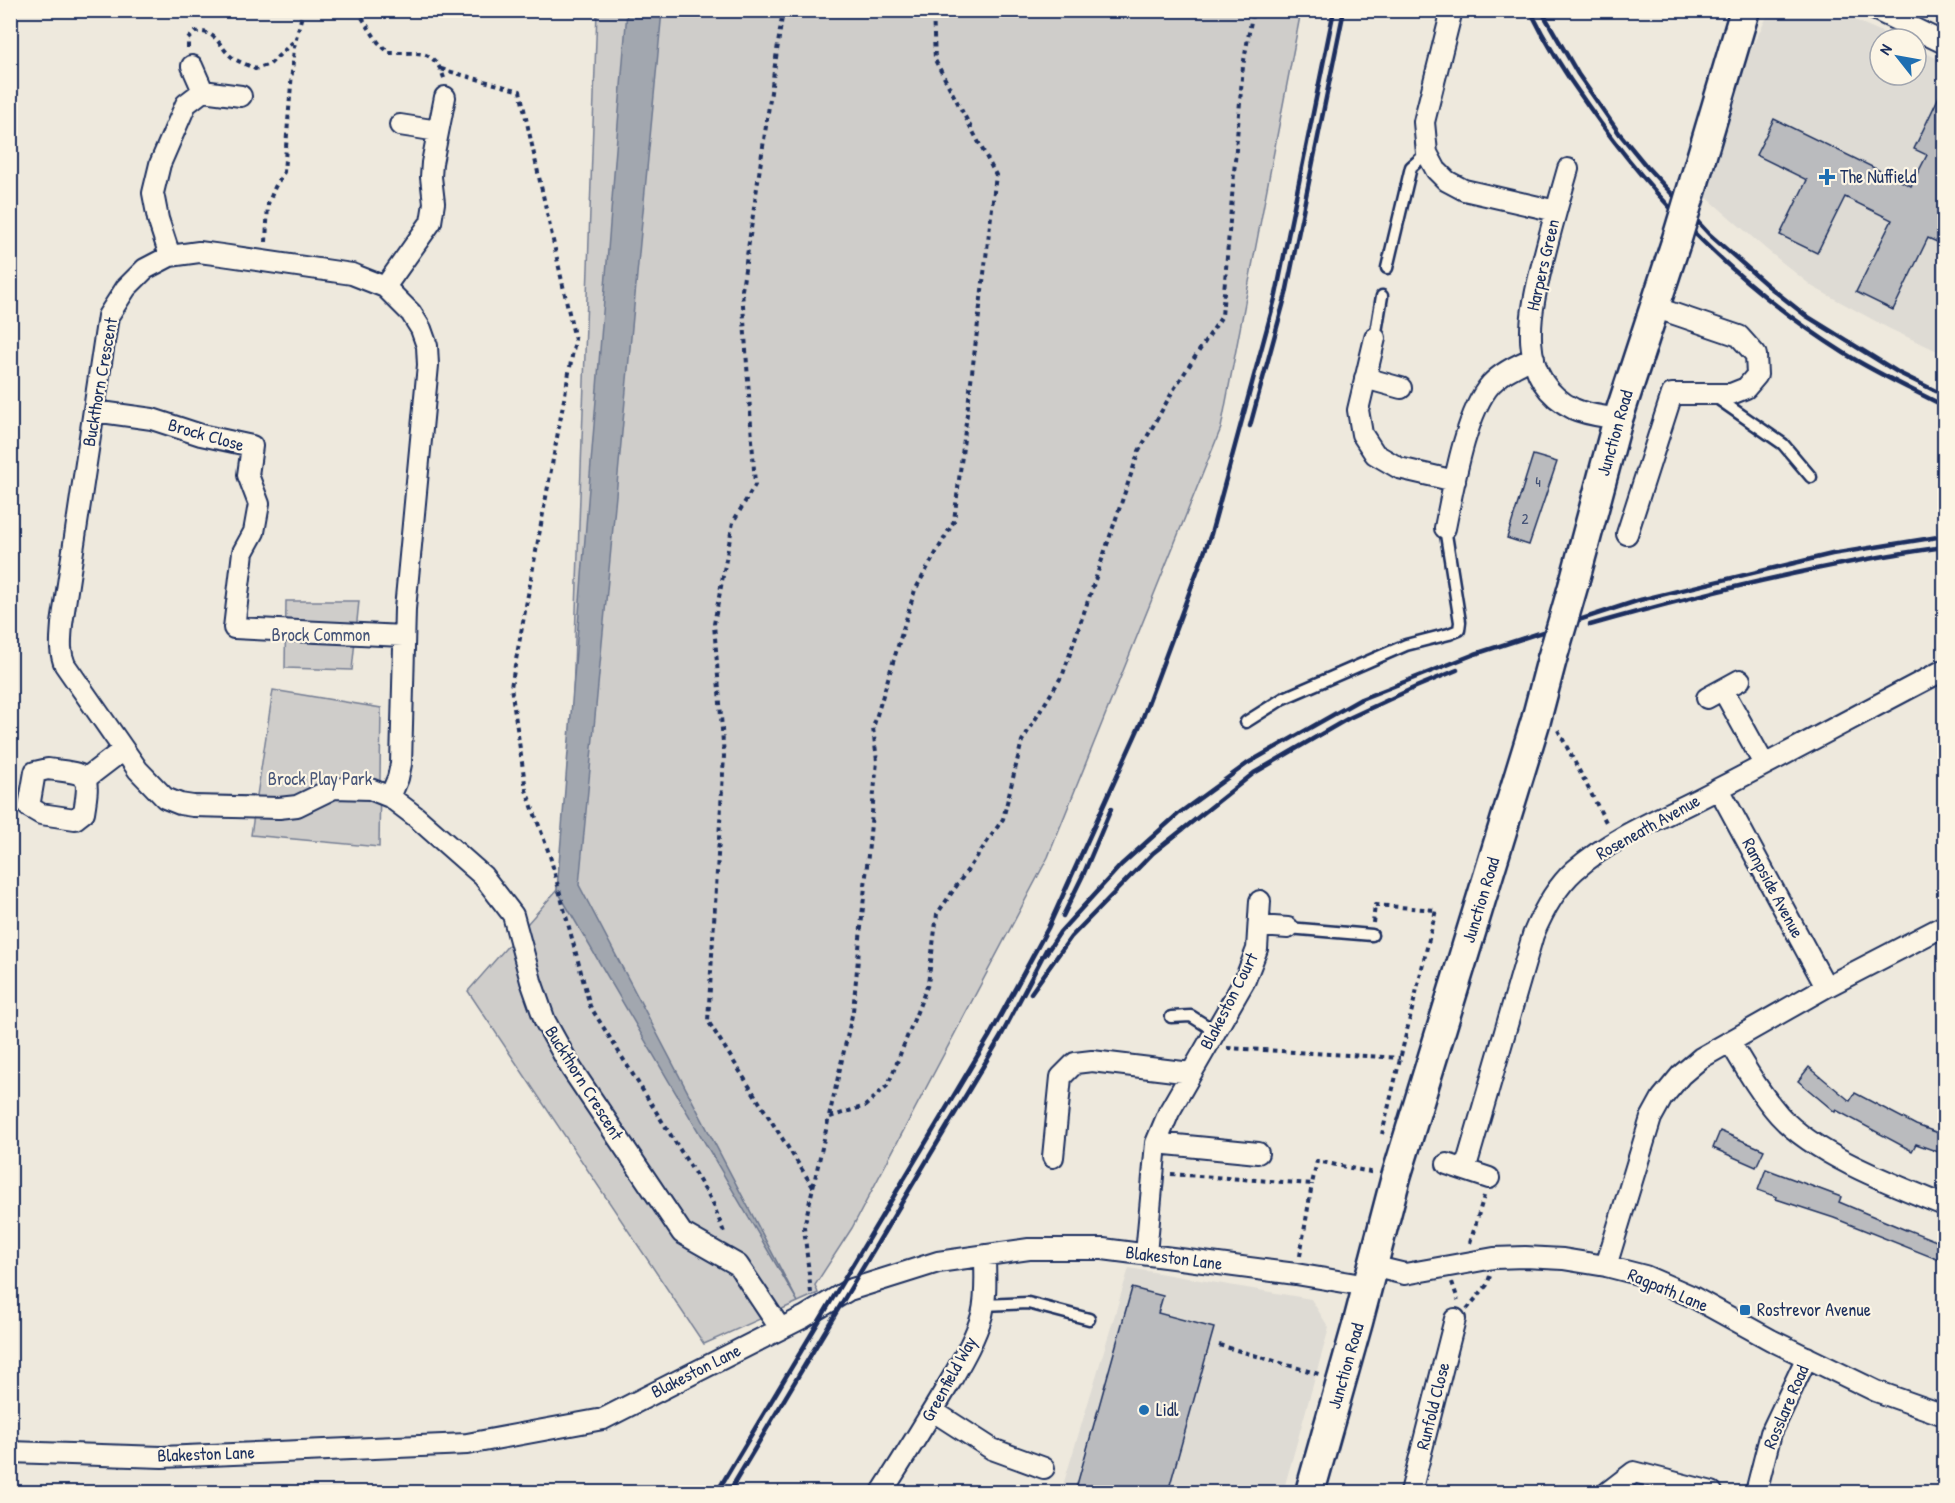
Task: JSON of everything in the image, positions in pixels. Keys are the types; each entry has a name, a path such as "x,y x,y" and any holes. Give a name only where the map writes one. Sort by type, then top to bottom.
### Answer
{"main road":[{"name":"Junction Road","path":"1310,1492 1370,1276 1382,1170 1536,720 1618,419 1676,242 1745,10"}],"street":[{"path":"1452,10 1424,122 1426,153 1436,170 1447,181 1464,190 1556,211"},
{"path":"1876,10 1944,43"},
{"path":"192,66 203,91"},
{"path":"170,256 158,219 153,193 160,164 186,104 203,91 240,96"},
{"path":"386,287 431,222 434,203 432,163 445,97"},
{"path":"400,125 438,131"},
{"name":"Harpers Green","path":"1568,169 1532,302 1529,332 1534,358 1537,371 1547,387 1560,400 1575,409 1618,419"},
{"name":"Buckthorn Crescent","path":"390,797 401,764 403,636 428,346 411,313 386,287 352,274 199,252 170,256 145,269 126,288 108,316 60,645 61,657 65,665 123,750 165,798 180,804 279,808 297,806 334,788 370,789 390,797 415,816 483,876 513,915 531,981 545,1021 571,1068 682,1233 738,1265 780,1328"},
{"path":"1627,534 1672,394 1731,394 1746,388 1757,375 1756,355 1740,336 1654,307"},
{"path":"1375,338 1358,410 1362,434 1375,454 1399,468 1455,481"},
{"path":"1445,528 1473,414 1491,384 1515,366 1534,358"},
{"path":"1365,378 1401,388"},
{"name":"Brock Close","path":"94,411 152,419 201,435 252,446 248,475 259,504 254,532 243,552 234,628 403,636"},
{"name":"Roseneath Avenue","path":"1489,1178 1456,1167 1533,935 1551,900 1574,871 1616,841 1944,670"},
{"path":"1740,680 1715,694 1764,764"},
{"path":"85,779 123,750"},
{"name":"Rampside Avenue","path":"1719,789 1826,987"},
{"name":"Blakeston Court","path":"1146,1254 1156,1143 1169,1112 1249,970 1257,949 1260,901"},
{"path":"1259,926 1288,928"},
{"path":"1606,1266 1651,1118 1662,1098 1681,1075 1701,1058 1826,987 1944,926"},
{"path":"1730,1042 1761,1093 1780,1116 1801,1135 1845,1161 1900,1187 1944,1204"},
{"path":"1053,1157 1061,1077 1075,1063 1092,1061 1191,1073"},
{"path":"1156,1143 1258,1153"},
{"name":"Blakeston Lane","path":"10,1452 162,1457 467,1444 603,1419 813,1312 849,1290 938,1262 1029,1249 1103,1249 1296,1274 1370,1276"},
{"name":"Greenfield Way","path":"882,1492 933,1412 966,1353 984,1305 985,1255"},
{"name":"Ragpath Lane","path":"1370,1276 1405,1274 1494,1258 1563,1259 1606,1266 1645,1276 1691,1296 1876,1391 1944,1414"},
{"name":"Runfold Close","path":"1411,1492 1455,1319"},
{"name":"Rosslare Road","path":"1756,1492 1771,1433 1807,1357"},
{"path":"933,1412 992,1449 1044,1468"},
{"path":"1608,1492 1634,1472 1712,1492"}],"lane":[{"path":"1387,268 1411,166 1426,153"},
{"path":"1375,338 1382,296"},
{"path":"1711,394 1783,444 1810,477"},
{"path":"1246,722 1284,698 1406,645 1459,630 1460,622 1445,528"},
{"path":"1288,928 1372,935"},
{"path":"1172,1017 1191,1016 1211,1039"},
{"path":"984,1305 1028,1303 1089,1319"}],"path":[{"path":"357,10 378,42 389,53 417,51 430,55 441,69 446,87 445,97"},
{"path":"783,10 742,290 755,485 733,522 714,624 724,756 708,1021 813,1187"},
{"path":"813,1312 804,1227 853,1011 877,761 873,728 915,590 954,521 996,175 935,60 933,10"},
{"path":"829,1117 865,1106 888,1084 928,984 937,914 1003,819 1022,741 1063,674 1139,451 1174,389 1222,316 1243,66 1253,10"},
{"path":"264,261 268,204 284,172 295,40 302,15"},
{"path":"192,66 188,52 188,39 195,32 202,31 212,35 231,57 255,69 270,64 295,40"},
{"path":"441,69 520,91 575,340 512,687 526,790 550,856 590,1006 712,1202 738,1265"},
{"path":"1557,728 1616,841"},
{"path":"1372,935 1375,905 1436,910 1382,1138"},
{"path":"1211,1039 1400,1058"},
{"path":"1296,1274 1317,1161 1382,1170"},
{"path":"1153,1173 1312,1184"},
{"path":"1455,1319 1459,1303 1456,1265 1489,1178"},
{"path":"1455,1319 1470,1307 1487,1285 1494,1258"},
{"path":"1219,1345 1342,1380"}],"shaded area":[{"path":"627,11 662,11 579,885 798,1302 557,890"},
{"name":"The Nuffield","path":"1770,11 1834,11 1871,27 1868,27 1868,87 1928,87 1928,54 1944,62 1944,354 1890,329 1813,287 1704,195 1743,65"},
{"path":"1129,1268 1311,1299 1329,1328 1283,1492 1061,1492"}],"green space":[{"path":"597,11 1301,11 1221,428 1048,857 852,1228 815,1285 818,1293 704,1344 468,991 557,890 571,754"},
{"name":"Brock Common","path":"286,601 359,601 352,670 285,668"},
{"name":"Brock Play Park","path":"273,690 381,708 379,847 251,835"}],"building":[{"path":"1944,86 1944,245 1928,238 1893,310 1856,292 1892,220 1845,197 1817,253 1780,235 1807,180 1756,155 1774,119 1911,186 1927,155 1914,149"},
{"path":"1533,455 1557,462 1529,545 1507,538"},
{"path":"1809,1067 1850,1101 1855,1093 1916,1125 1944,1135 1944,1154 1916,1144 1912,1151 1836,1110 1835,1112 1798,1081"},
{"path":"1720,1131 1764,1150 1756,1167 1713,1148"},
{"path":"1766,1169 1841,1197 1839,1202 1944,1244 1944,1262 1834,1218 1776,1199 1777,1197 1758,1190"},
{"name":"Lidl","path":"1132,1288 1163,1296 1158,1313 1214,1328 1168,1492 1075,1492"}],"railway":[{"path":"717,1492 990,1035 1048,928 1140,725 1211,534 1276,295 1334,10"},
{"path":"1250,426 1286,294 1344,10"},
{"path":"1530,10 1564,70 1613,140 1671,209 1703,241 1770,301 1806,328 1856,360 1944,406"},
{"path":"1541,10 1578,74 1619,133 1709,234 1805,315 1899,373 1944,395"},
{"path":"1045,955 1060,932 1121,865 1178,814 1248,763 1361,699 1475,654 1640,600 1832,554 1944,536"},
{"path":"1590,625 1678,601 1810,570 1944,547"},
{"path":"1031,993 1071,937 1153,853 1254,773 1349,718 1457,670"},
{"path":"1063,916 1111,809"},
{"path":"729,1492 1000,1038 1047,948"}],"place":[{"name":"The Nuffield","path":"1827,177"},
{"name":"Rostrevor Avenue","path":"1745,1310"},
{"name":"Lidl","path":"1144,1410"}]}
